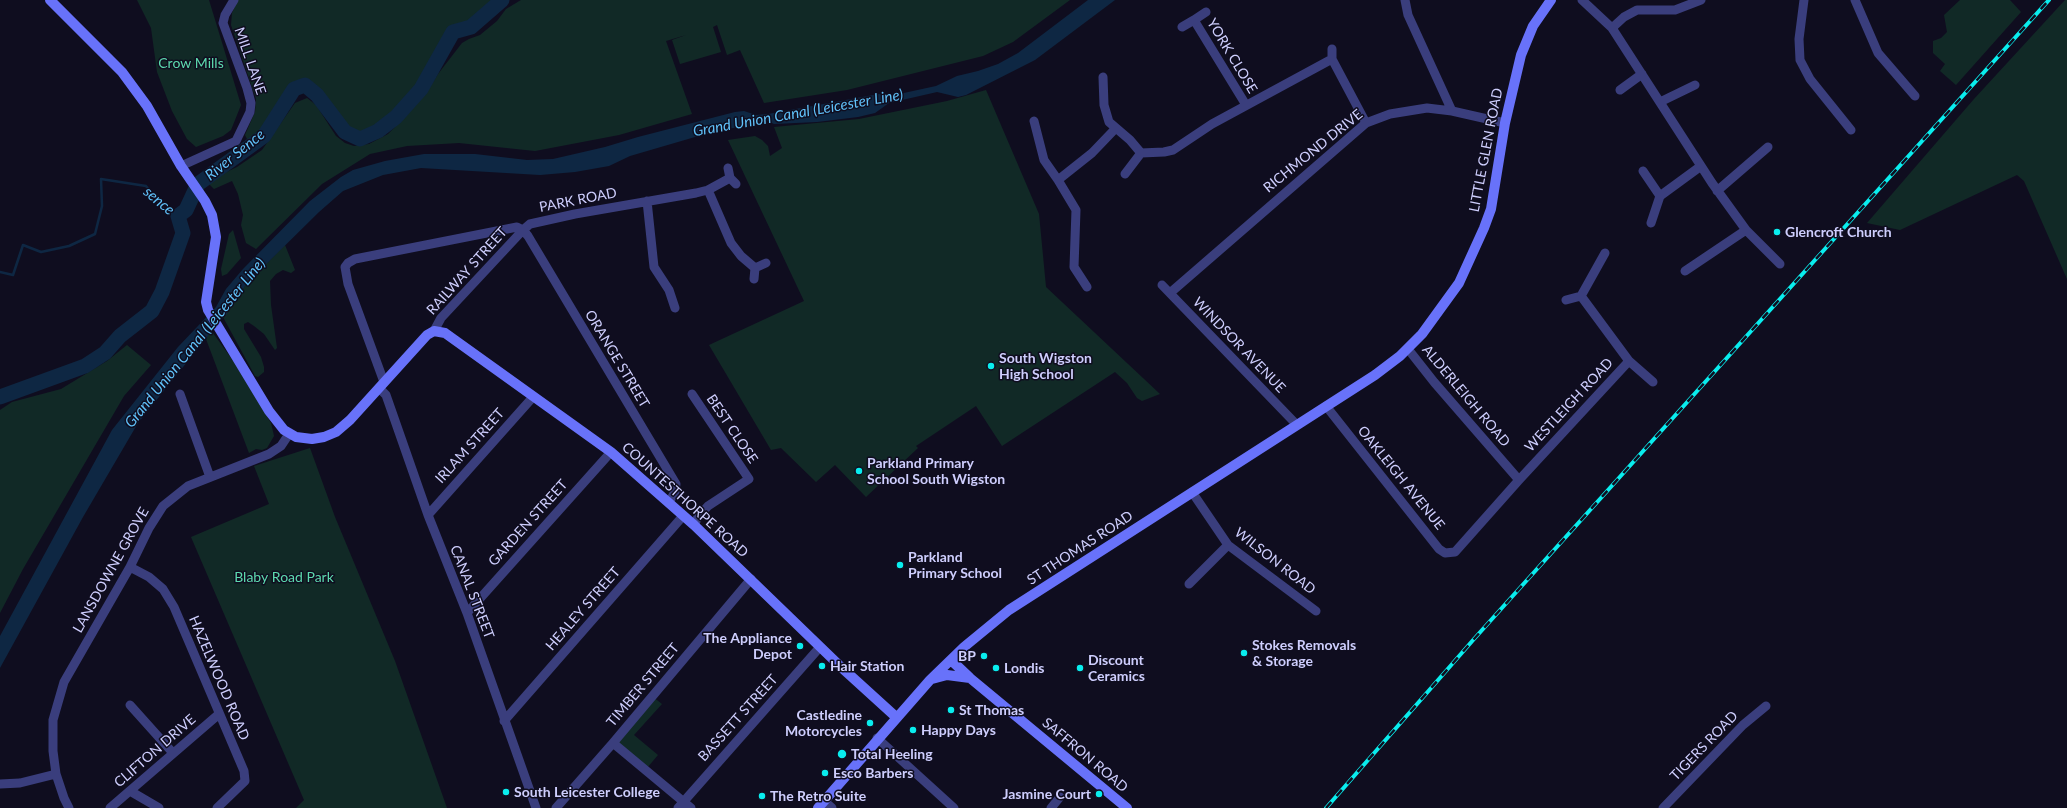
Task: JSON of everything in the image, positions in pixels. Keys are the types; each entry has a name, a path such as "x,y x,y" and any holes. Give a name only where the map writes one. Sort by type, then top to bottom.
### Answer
{"main road":[{"path":"50,0 122,72 148,106 181,166 205,201 212,215 216,236 206,302 208,310 216,326 278,425 289,434 312,439 324,437 336,432 346,424 427,335 434,331"},
{"name":"LITTLE GLEN ROAD","path":"1297,425 1375,375 1408,349 1447,301 1477,247 1491,209 1504,123 1526,40 1533,26 1551,0"},
{"name":"COUNTESTHORPE ROAD","path":"434,331 446,333 611,452 694,525 896,718"},
{"name":"ST THOMAS ROAD","path":"825,806 877,738 930,680 1009,610 1297,425"},
{"name":"SAFFRON ROAD","path":"951,660 970,678 1127,808"},
{"path":"930,680 947,675 970,678"}],"street":[{"name":"MILL LANE","path":"181,166 236,141 250,112 251,103 247,88 223,23 225,15 234,0"},
{"path":"1405,0 1408,15 1452,111"},
{"path":"1582,0 1612,28 1718,191 1746,230 1780,264"},
{"path":"1612,28 1624,17 1637,10 1675,10 1701,0"},
{"path":"1804,0 1799,39 1800,60 1810,79 1851,130"},
{"path":"1855,0 1878,53 1915,96"},
{"name":"YORK CLOSE","path":"1182,27 1206,12"},
{"name":"YORK CLOSE","path":"1194,20 1246,105 1332,59"},
{"path":"1332,49 1332,59 1366,122"},
{"path":"1620,90 1642,74"},
{"path":"1103,77 1105,115 1115,129 1130,140 1141,154"},
{"path":"1660,102 1696,85"},
{"path":"1125,174 1141,154 1173,150 1212,124 1246,105"},
{"name":"RICHMOND DRIVE","path":"1170,294 1366,122 1390,114 1415,109 1452,111 1504,123"},
{"path":"1034,121 1044,160 1076,210 1074,266 1087,287"},
{"path":"1058,180 1092,153 1115,129"},
{"path":"1718,191 1768,146"},
{"path":"1651,223 1660,196 1701,166"},
{"name":"PARK ROAD","path":"345,272 345,267 355,259 517,227 523,230 536,223 708,190 733,181 728,168"},
{"path":"1643,171 1660,196"},
{"path":"708,190 732,244 741,256 755,268"},
{"path":"647,202 654,266 669,290 675,308"},
{"name":"RAILWAY STREET","path":"434,331 441,318 523,230"},
{"name":"ORANGE STREET","path":"523,230 676,484 675,492 669,502"},
{"path":"1685,271 1746,230"},
{"path":"1566,300 1581,296 1604,253"},
{"path":"755,268 766,263"},
{"path":"754,279 755,268"},
{"name":"CANAL STREET","path":"345,272 381,385 386,395 428,515 467,613 536,808"},
{"name":"WINDSOR AVENUE","path":"1162,285 1297,425"},
{"name":"WESTLEIGH ROAD","path":"1460,547 1518,480 1629,361 1581,296"},
{"name":"ALDERLEIGH ROAD","path":"1408,349 1434,382 1518,480"},
{"path":"1629,361 1653,382"},
{"path":"180,394 210,477"},
{"name":"BEST CLOSE","path":"692,394 749,479 708,506 698,517 694,525"},
{"name":"IRLAM STREET","path":"428,515 533,396"},
{"name":"OAKLEIGH AVENUE","path":"1326,406 1439,548 1449,553 1455,552 1460,547"},
{"name":"LANSDOWNE GROVE","path":"69,808 56,774 53,751 54,720 64,682 130,567 149,528 163,506 188,486 276,451 286,441 289,434"},
{"name":"GARDEN STREET","path":"467,613 611,452"},
{"name":"WILSON ROAD","path":"1192,492 1228,545 1316,611"},
{"name":"HEALEY STREET","path":"504,721 683,516"},
{"path":"1189,584 1228,545"},
{"name":"HAZELWOOD ROAD","path":"130,567 149,577 159,585 174,607 244,771 244,781 217,808"},
{"name":"TIMBER STREET","path":"556,808 613,743 751,579"},
{"name":"BASSETT STREET","path":"681,805 820,647"},
{"path":"130,705 173,753"},
{"name":"TIGERS ROAD","path":"1663,808 1742,725 1766,706"},
{"name":"CLIFTON DRIVE","path":"110,808 219,714"},
{"path":"877,738 954,808"},
{"path":"613,743 681,805 691,808"},
{"path":"0,784 20,783 56,774"},
{"path":"130,791 159,808"},
{"path":"1051,808 1060,797"}],"green space":[{"name":"Crow Mills","path":"137,0 209,0 241,105 231,130 223,136 196,147 187,139 172,111 157,72 151,28"},
{"path":"238,0 497,0 489,11 453,30 412,94 391,120 377,129 359,135 347,131 329,100 318,89 303,83 286,93 262,129 250,139 247,139 245,135 255,112 256,99 231,25 232,13"},
{"path":"521,0 1070,0 1013,42 983,56 847,90 764,103 740,50 727,55 717,25 713,27 721,52 680,64 672,40 686,35 666,41 692,114 619,135 535,151 459,143 407,146 370,154 322,184 256,249 246,243 241,225 243,215 238,194 232,181 214,189 209,184 212,179 237,167 262,150 295,103 307,98 316,105 336,136 345,143 354,146 369,144 388,134 404,118 426,93 438,74 462,43 480,35 497,21 506,9"},
{"path":"1960,0 2010,0 2021,12 1956,85 1940,71 1945,64 1933,53 1933,41 1941,38 1947,32 1944,15"},
{"path":"2065,0 2067,0 2067,279 2024,181 2017,175 1900,230 1867,223 1974,99"},
{"name":"South Wigston High School","path":"986,90 1039,214 1046,287 1160,394 1142,401 1137,398 1127,383 1115,372 1002,446 976,406 916,446 918,448 866,497 835,465 816,482 781,448 771,450 709,345 804,301 728,140 755,136 768,146 770,156 782,148 774,127 859,119 947,101"},
{"path":"233,230 241,258 227,274 222,276 221,269 229,234"},
{"path":"285,245 295,270 291,273 283,270 276,274 270,281 271,305 277,348 275,350 264,334 254,326 248,322 244,324 244,329 261,357 264,367 264,372 258,377 255,376 223,317 247,283"},
{"path":"210,329 234,362 271,423 274,436 267,448 262,450 256,449 249,453 206,339"},
{"path":"127,345 151,365 124,396 23,569 0,613 0,410 12,402 61,389 107,361"},
{"name":"Blaby Road Park","path":"310,448 335,517 395,661 447,808 296,808 304,800 191,537 269,504 254,466"},
{"path":"653,697 662,704 634,735 658,755 647,768 615,740"}],"water":[{"name":"Grand Union Canal (Leicester Line)","path":"1088,0 1115,0 1035,60 966,95 958,97 937,92 889,103 875,113 858,117 817,122 774,124 768,121 761,121 754,126 733,128 695,137 630,156 609,166 575,172 540,175 421,168 383,175 343,191 319,212 247,283 226,315 211,329 208,336 138,423 83,517 0,668 0,636 112,430 178,347 216,307 226,289 243,269 310,201 341,177 353,170 385,161 424,154 475,154 527,160 553,159 605,147 735,112 744,111 756,115 768,114 879,94 890,96 936,86 957,76 998,64 1018,53"}],"waterway":[{"name":"River Sence","path":"0,397 85,366 105,353 120,336 152,311 162,292 183,233 178,216 186,210 198,184 264,136 294,89 305,85 317,95 345,132 360,139 378,131 396,117 421,89 453,32 471,27 502,0"},
{"name":"sence","path":"0,272 13,275 23,245 41,252 69,246 95,234 102,206 101,179 146,186 164,209 178,216"}],"railway":[{"path":"1326,808 1474,639 2049,0"}],"place":[{"name":"Glencroft Church","path":"1777,232"},
{"name":"South Wigston High School","path":"991,366"},
{"name":"Parkland Primary School South Wigston","path":"859,471"},
{"name":"Parkland Primary School","path":"900,565"},
{"name":"The Appliance Depot","path":"800,646"},
{"name":"Stokes Removals & Storage","path":"1244,653"},
{"name":"BP","path":"984,656"},
{"name":"Hair Station","path":"822,666"},
{"name":"Londis","path":"996,668"},
{"name":"Discount Ceramics","path":"1080,668"},
{"name":"St Thomas","path":"951,710"},
{"name":"Castledine Motorcycles","path":"870,723"},
{"name":"Happy Days","path":"913,730"},
{"name":"Total Heeling","path":"842,754"},
{"name":"Esco Barbers","path":"825,773"},
{"name":"South Leicester College","path":"506,792"},
{"name":"Jasmine Court","path":"1099,794"},
{"name":"The Retro Suite","path":"762,796"}]}
